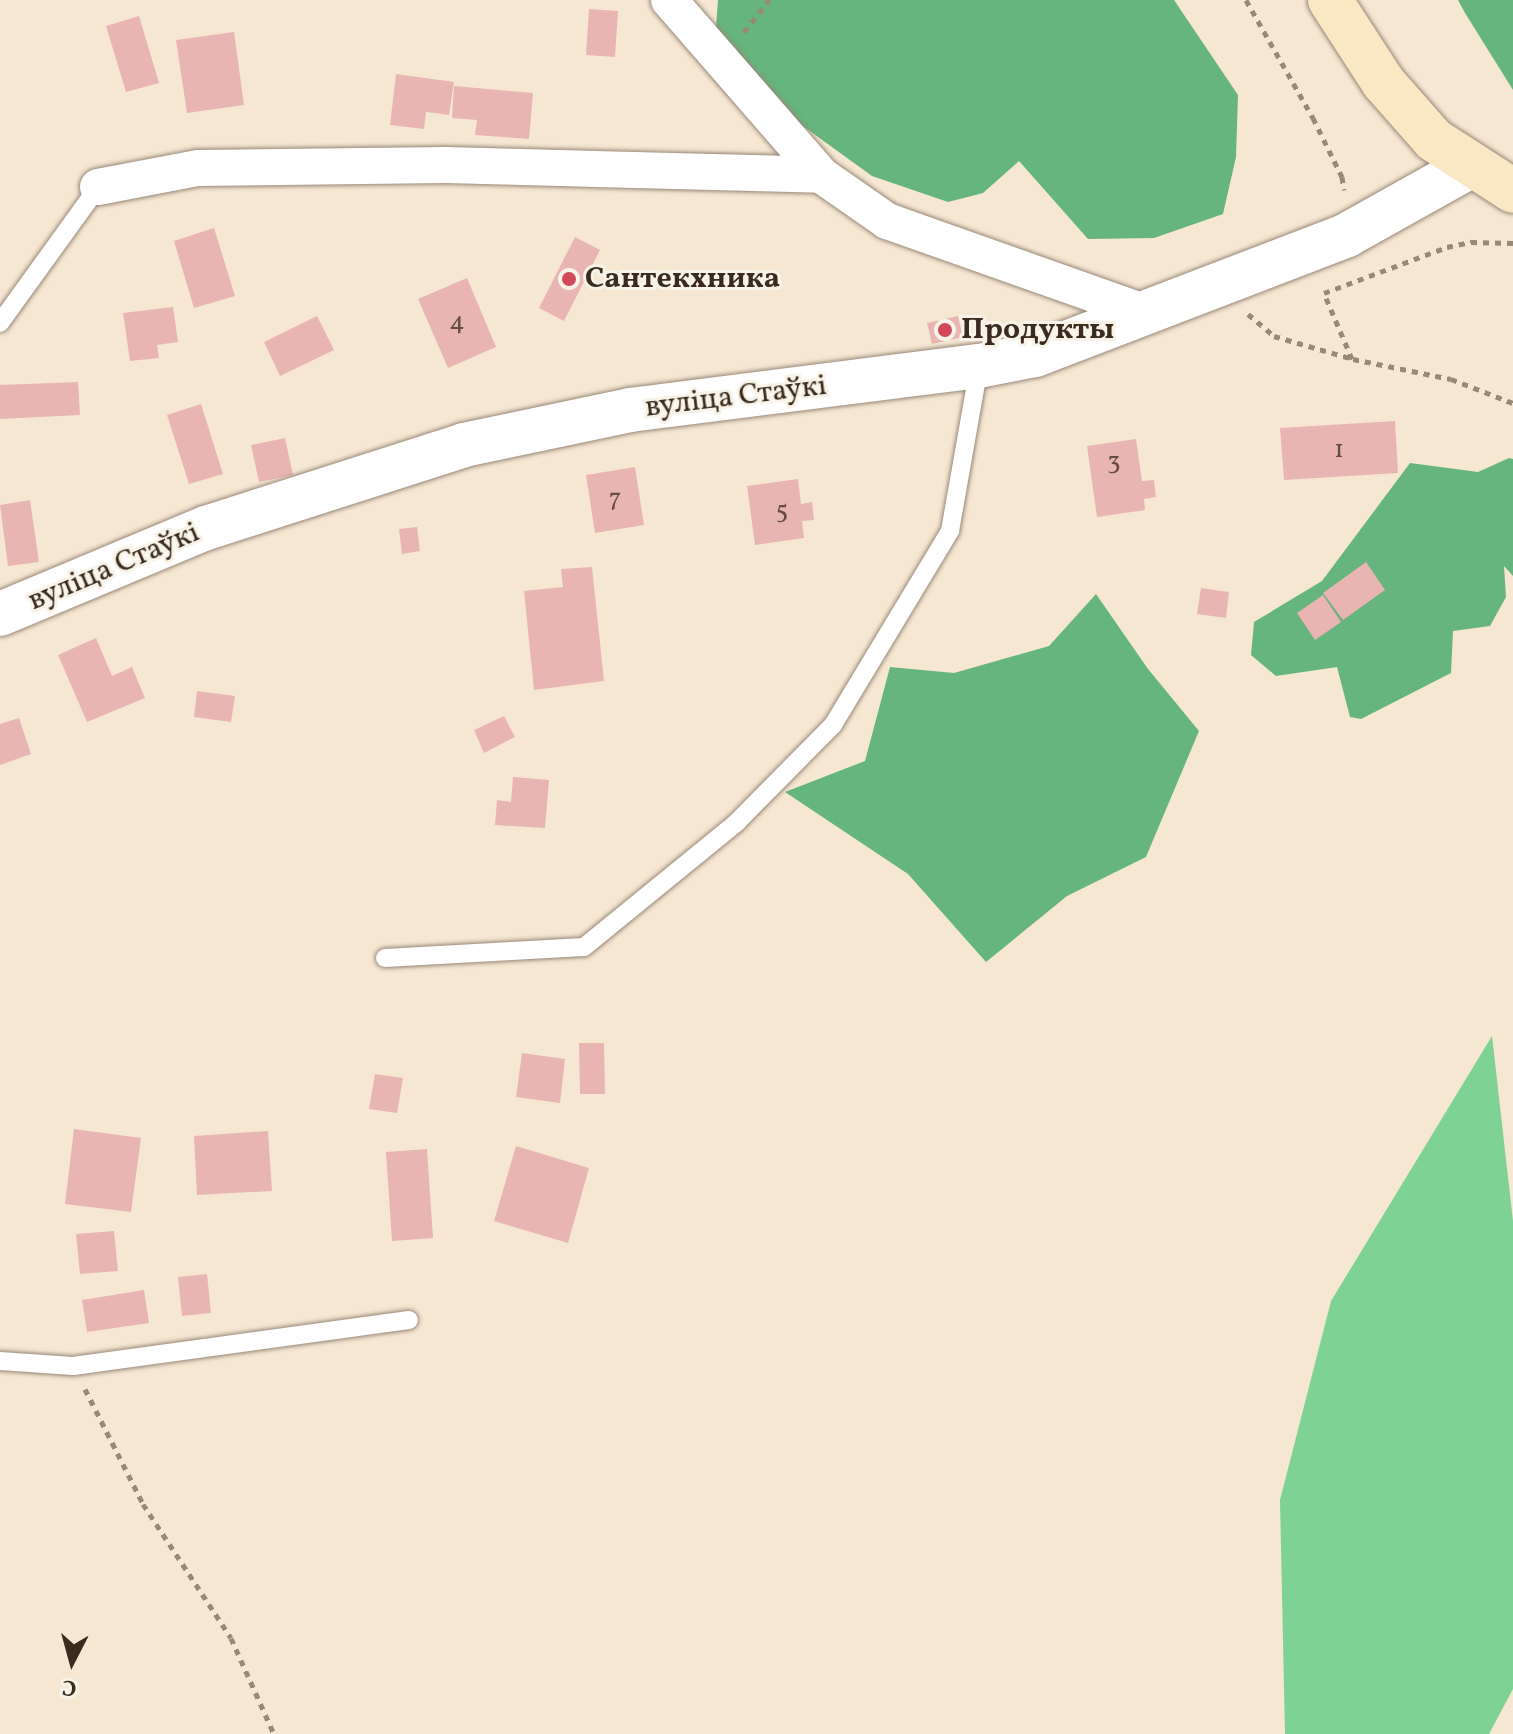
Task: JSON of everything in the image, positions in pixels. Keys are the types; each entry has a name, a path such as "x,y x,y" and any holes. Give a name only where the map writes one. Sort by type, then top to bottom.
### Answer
{"main road":[{"path":"1330,0 1383,82 1434,140 1513,191"}],"street":[{"path":"669,0 821,175 887,221 1144,312"},
{"path":"98,187 198,168 446,165 821,175"},
{"name":"вуліца Стаўкі","path":"0,614 206,528 464,445 630,410 979,366 1035,355 1347,235 1472,165"}],"lane":[{"path":"0,323 98,187"},
{"path":"385,958 584,947 737,822 833,725 950,531 979,366"},
{"path":"0,1361 73,1366 409,1320"}],"path":[{"path":"1246,0 1342,177 1347,235"},
{"path":"1353,359 1324,293 1447,247 1471,242 1513,243"},
{"path":"1214,287 1274,336 1353,359 1451,379 1513,403"},
{"path":"73,1366 143,1504 231,1638 274,1734"}],"green space":[{"path":"718,0 1174,0 1238,95 1236,157 1223,214 1154,238 1088,239 1019,161 983,193 948,202 872,176 796,121 716,27"},
{"path":"1458,0 1513,0 1513,90 1465,13"},
{"path":"1513,459 1513,576 1504,566 1506,597 1490,626 1453,631 1451,673 1361,719 1350,717 1337,667 1276,676 1251,655 1254,622 1322,581 1410,463 1478,472"},
{"path":"1096,594 1148,669 1199,731 1146,857 1067,896 986,962 908,874 785,792 865,761 890,667 954,673 1049,646"},
{"path":"1492,1036 1513,1221 1513,1689 1489,1734 1285,1734 1280,1500 1331,1301"}],"building":[{"path":"589,9 618,11 615,57 586,55"},
{"path":"139,16 159,83 126,92 106,26"},
{"path":"234,32 244,105 187,113 176,40"},
{"path":"396,74 454,82 449,115 426,112 424,129 390,125"},
{"path":"454,86 533,93 529,139 475,135 477,120 452,118"},
{"path":"214,228 235,296 194,308 174,241"},
{"name":"Сантекхника","path":"575,237 600,250 564,321 539,308"},
{"path":"467,278 496,347 448,368 418,299"},
{"path":"173,307 178,342 157,345 159,358 130,361 123,313"},
{"path":"317,316 334,350 280,376 264,342"},
{"name":"Продукты","path":"958,316 963,337 932,344 927,323"},
{"path":"78,382 80,415 0,419 0,385"},
{"path":"201,404 223,474 189,484 167,415"},
{"path":"1395,421 1398,473 1284,480 1280,428"},
{"path":"285,438 293,475 259,482 251,445"},
{"path":"1136,439 1142,481 1154,480 1156,497 1144,499 1145,510 1097,517 1087,446"},
{"path":"635,467 644,525 595,533 586,475"},
{"path":"798,479 801,504 812,502 814,520 802,521 804,538 755,545 747,486"},
{"path":"30,500 39,562 8,566 0,505"},
{"path":"417,527 420,551 402,554 399,529"},
{"path":"1366,562 1385,590 1343,620 1323,593"},
{"path":"592,567 604,681 534,690 524,591 563,587 561,569"},
{"path":"1201,588 1229,592 1226,618 1197,614"},
{"path":"1323,595 1341,622 1315,640 1297,613"},
{"path":"96,638 112,676 132,667 145,698 87,722 58,655"},
{"path":"197,691 235,696 231,722 194,717"},
{"path":"504,716 515,737 484,753 474,730"},
{"path":"19,718 31,754 0,765 0,724"},
{"path":"513,777 549,780 545,828 495,825 497,800 511,802"},
{"path":"579,1043 604,1043 605,1094 580,1094"},
{"path":"522,1053 565,1059 560,1103 516,1097"},
{"path":"375,1074 403,1078 397,1113 369,1109"},
{"path":"74,1129 141,1138 131,1212 65,1204"},
{"path":"268,1131 272,1191 197,1195 194,1136"},
{"path":"516,1146 589,1168 568,1243 494,1221"},
{"path":"427,1149 433,1238 392,1241 386,1152"},
{"path":"114,1231 118,1271 80,1274 76,1234"},
{"path":"207,1274 211,1313 182,1316 178,1277"},
{"path":"144,1290 149,1323 87,1332 82,1300"}],"place":[{"name":"Сантекхника","path":"569,279"},
{"name":"Продукты","path":"945,330"}]}
